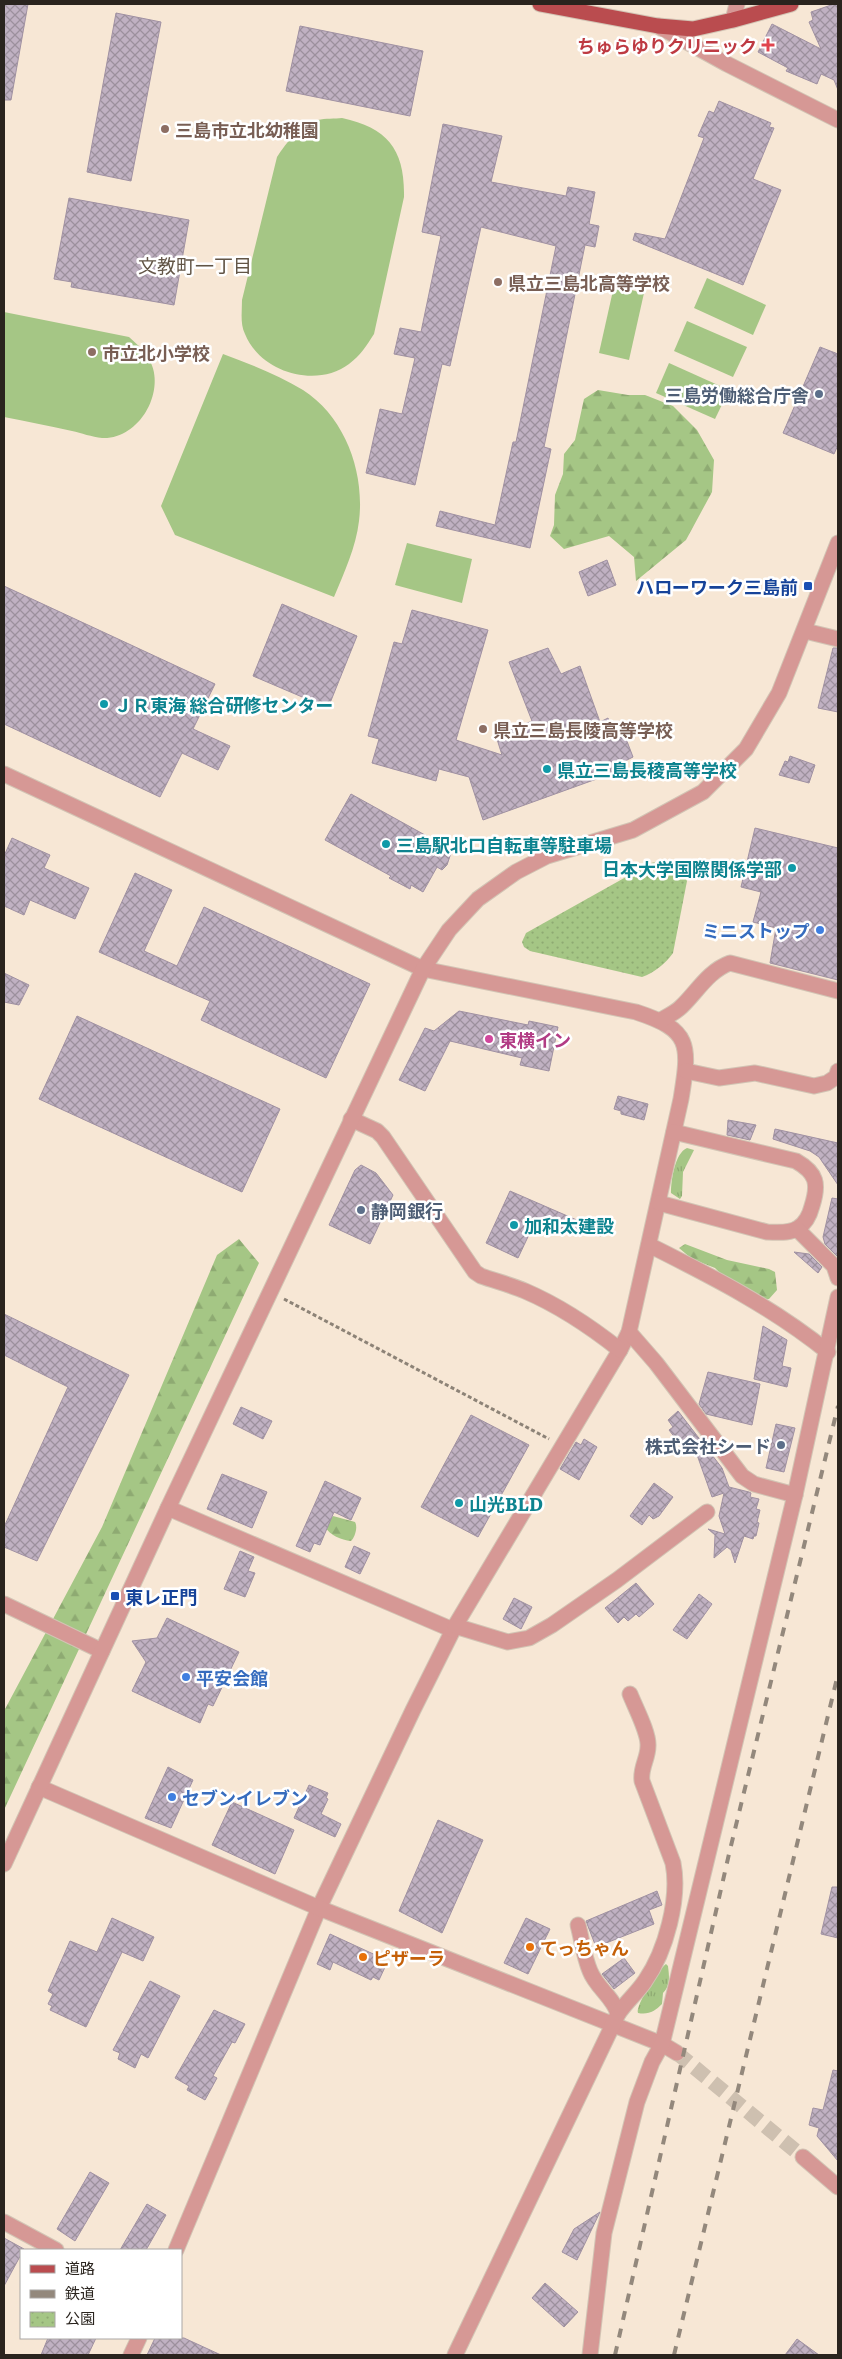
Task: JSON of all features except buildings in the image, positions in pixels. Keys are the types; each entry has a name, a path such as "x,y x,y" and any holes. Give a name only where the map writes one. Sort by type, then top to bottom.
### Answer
{"main road":[{"path":"540,4 658,26 692,29 791,4"}],"street":[{"path":"733,20 737,4"},
{"path":"658,26 726,64 838,120"},
{"path":"4,1864 168,1508 423,969 449,930 478,899 516,872 547,856 633,830 703,792 746,749 779,693 805,631 838,543"},
{"path":"805,631 838,639"},
{"path":"4,774 423,969 636,1012 661,1020 675,1029 683,1039 686,1071 629,1332 454,1628 319,1908 176,2249"},
{"path":"661,1020 680,1009 712,974 720,967 730,963 838,991"},
{"path":"686,1071 719,1078 755,1073 814,1086 827,1083 836,1077 838,1071"},
{"path":"351,1119 377,1131 383,1138 475,1272 481,1276 524,1290 548,1302 590,1327 620,1350"},
{"path":"658,1203 767,1232 785,1232 797,1229 810,1213 817,1190 814,1177 805,1166 786,1158 674,1132"},
{"path":"797,1229 834,1266 838,1278"},
{"path":"649,1245 749,1296 794,1325 828,1352"},
{"path":"590,2355 604,2233 637,2102 652,2062 662,2044 795,1495 828,1352 838,1297"},
{"path":"629,1332 656,1363 742,1476 754,1484 795,1495"},
{"path":"168,1508 454,1628 508,1642 529,1638 552,1625 617,1580 708,1512"},
{"path":"4,1604 102,1651"},
{"path":"455,2355 616,2019 645,1981 664,1943 669,1925 675,1886 673,1862 642,1781 641,1772 647,1757 648,1742 630,1694"},
{"path":"40,1787 319,1908 616,2019 677,2053"},
{"path":"578,1925 590,1972 602,1992 616,2007 616,2019"},
{"path":"804,2157 838,2187"},
{"path":"4,2222 54,2249"},
{"path":"131,2355 139,2339"}],"path":[{"path":"270,1292 563,1446"}],"green space":[{"path":"342,118 371,128 391,144 401,166 404,181 404,197 374,334 360,354 349,364 336,371 306,376 290,373 276,367 252,347 242,326 242,300 277,157 290,140 311,122 321,119"},
{"path":"707,278 766,305 753,335 694,308"},
{"path":"614,286 644,293 629,360 599,353"},
{"path":"4,312 129,337 147,355 154,375 151,401 145,413 127,431 115,437 102,438 4,417"},
{"path":"687,321 747,347 733,377 674,351"},
{"path":"223,354 274,375 303,390 318,401 341,430 349,447 359,484 359,521 346,569 334,597 175,535 161,506"},
{"path":"669,363 729,390 715,419 656,393"},
{"path":"598,390 628,395 645,395 673,406 697,430 714,460 712,492 686,540 636,581 634,557 609,536 564,549 550,536 554,525 555,495 563,474 564,454 575,440 584,399"},
{"path":"407,543 472,559 462,603 395,585"},
{"path":"657,862 680,871 687,881 673,953 655,970 642,977 530,951 524,947 522,942 526,933 651,863"},
{"path":"687,1148 694,1150 683,1172 682,1196 680,1199 671,1193 672,1181 679,1155"},
{"path":"239,1239 259,1263 4,1810 4,1711 102,1527 217,1255"},
{"path":"685,1244 727,1260 775,1272 777,1290 769,1299 764,1299 720,1273 715,1268 692,1259 679,1248"},
{"path":"333,1516 355,1522 356,1532 351,1541 336,1537 325,1527"},
{"path":"666,1964 668,1966 669,1980 663,1993 662,2004 651,2012 638,2013 640,2003 648,1988"}],"tunnel":[{"path":"677,2053 803,2157"}],"railway":[{"path":"615,2355 729,1854 838,1406"},
{"path":"674,2355 838,1674"}],"place":[{"name":"ちゅらゆりクリニック","path":"768,45"},
{"name":"三島市立北幼稚園","path":"165,129"},
{"name":"県立三島北高等学校","path":"498,282"},
{"name":"市立北小学校","path":"92,352"},
{"name":"三島労働総合庁舎","path":"819,394"},
{"name":"ハローワーク三島前","path":"808,586"},
{"name":"ＪＲ東海 総合研修センター","path":"104,704"},
{"name":"県立三島長陵高等学校","path":"483,729"},
{"name":"県立三島長稜高等学校","path":"547,769"},
{"name":"三島駅北口自転車等駐車場","path":"386,844"},
{"name":"日本大学国際関係学部","path":"792,868"},
{"name":"ミニストップ","path":"820,930"},
{"name":"東横イン","path":"489,1039"},
{"name":"静岡銀行","path":"361,1210"},
{"name":"加和太建設","path":"514,1225"},
{"name":"株式会社シード","path":"781,1445"},
{"name":"山光BLD","path":"459,1503"},
{"name":"東レ正門","path":"115,1596"},
{"name":"平安会館","path":"186,1677"},
{"name":"セブンイレブン","path":"172,1797"},
{"name":"てっちゃん","path":"530,1947"},
{"name":"ピザーラ","path":"363,1957"}],"district":[{"name":"文教町一丁目","path":"195,265"}]}
